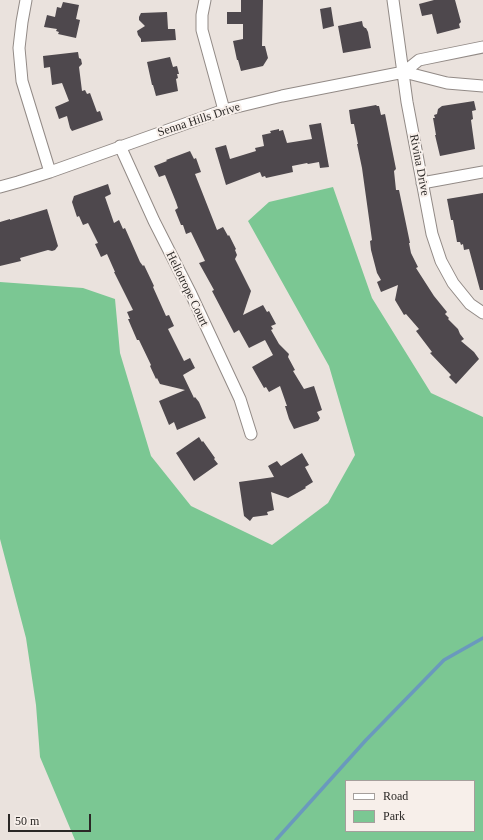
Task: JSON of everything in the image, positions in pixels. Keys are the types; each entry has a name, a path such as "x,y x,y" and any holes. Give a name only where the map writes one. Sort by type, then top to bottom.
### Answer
{"street":[{"path":"26,0 19,48 22,81 50,172"},
{"path":"204,0 202,30 224,110"},
{"name":"Rivina Drive","path":"393,0 407,102 432,234 441,261 452,283 470,304 483,313"},
{"name":"Senna Hills Drive","path":"404,72 419,60 483,47"},
{"name":"Senna Hills Drive","path":"0,187 50,172 224,110 282,96 404,72 447,83 483,86"},
{"name":"Heliotrope Court","path":"120,146 154,221 240,399 251,434"},
{"path":"422,183 483,172"}],"green space":[{"path":"333,187 372,298 431,393 483,417 483,840 75,840 40,757 36,705 26,638 0,539 0,282 83,288 115,299 120,353 151,456 191,506 272,545 328,503 355,455 329,366 248,221 269,202"}],"building":[{"path":"241,0 263,0 262,46 265,46 268,58 263,66 241,71 233,41 243,39 243,24 227,24 227,12 241,12"},
{"path":"434,0 455,0 461,22 459,24 460,28 437,34 432,14 422,16 419,4"},
{"path":"63,2 79,5 76,19 80,20 76,38 58,34 59,32 56,31 57,29 44,27 47,15 55,17 57,7 61,8"},
{"path":"331,7 334,26 323,29 320,9"},
{"path":"167,12 168,29 175,29 176,40 141,42 137,31 145,26 139,20 141,13"},
{"path":"362,21 363,26 368,32 371,48 343,53 338,26"},
{"path":"78,52 82,64 79,67 82,91 85,90 87,94 90,93 97,112 100,111 103,120 72,131 67,116 59,119 55,107 69,101 62,83 52,85 50,67 44,68 43,56"},
{"path":"170,57 173,67 177,66 179,74 177,74 178,78 176,79 178,91 156,96 147,62"},
{"path":"474,101 476,110 472,111 473,119 471,120 475,149 440,156 435,135 434,115 437,114 438,109 442,106"},
{"path":"376,105 379,106 381,115 385,114 396,169 394,171 396,190 399,190 411,253 418,267 416,268 434,296 447,312 445,314 449,318 448,319 458,329 464,339 461,341 474,352 479,359 456,384 449,377 451,375 430,353 432,352 416,331 419,329 406,314 404,315 395,300 398,285 381,292 377,282 381,280 377,273 371,250 370,241 372,240 362,168 354,124 351,124 349,110"},
{"path":"321,123 329,167 320,168 319,162 307,163 292,166 293,172 266,178 265,176 262,177 260,172 226,185 215,148 226,145 230,159 256,151 255,148 264,146 262,135 271,133 270,131 279,129 279,131 283,130 287,143 312,139 309,125"},
{"path":"190,151 194,159 196,158 201,172 195,174 217,230 223,227 228,236 229,235 236,249 237,255 235,259 251,291 243,315 263,305 267,312 269,311 276,324 271,326 273,329 271,330 279,344 289,354 288,357 295,370 293,371 304,389 314,386 322,410 317,412 320,418 318,421 294,429 289,419 285,406 287,406 280,386 269,392 266,387 264,388 252,367 273,355 265,340 249,348 239,330 234,333 212,291 214,290 199,263 205,261 191,232 186,234 183,225 181,225 175,210 178,208 165,175 159,177 154,166"},
{"path":"108,184 111,194 105,197 114,223 119,220 123,229 125,228 140,262 143,266 144,265 154,286 153,287 166,316 169,315 174,326 168,329 184,361 190,358 195,368 183,375 194,398 195,397 199,402 206,418 177,430 174,422 169,425 159,401 185,390 160,384 157,378 156,379 150,366 151,365 139,340 137,340 128,319 130,319 127,312 133,310 114,272 107,254 101,257 95,244 98,243 88,223 83,225 79,216 77,217 72,202 74,196"},
{"path":"483,193 483,290 480,290 469,249 464,250 463,244 461,245 460,242 457,242 447,199"},
{"path":"47,209 58,246 55,250 48,250 20,258 21,261 0,266 0,222"},
{"path":"199,437 218,464 194,481 176,453"},
{"path":"302,453 309,465 305,467 313,482 305,487 306,488 288,498 271,492 274,510 267,512 268,515 253,517 250,521 244,516 239,482 274,477 268,466 277,461 281,466"}],"waterway":[{"path":"276,840 366,740 444,660 483,638"}]}
